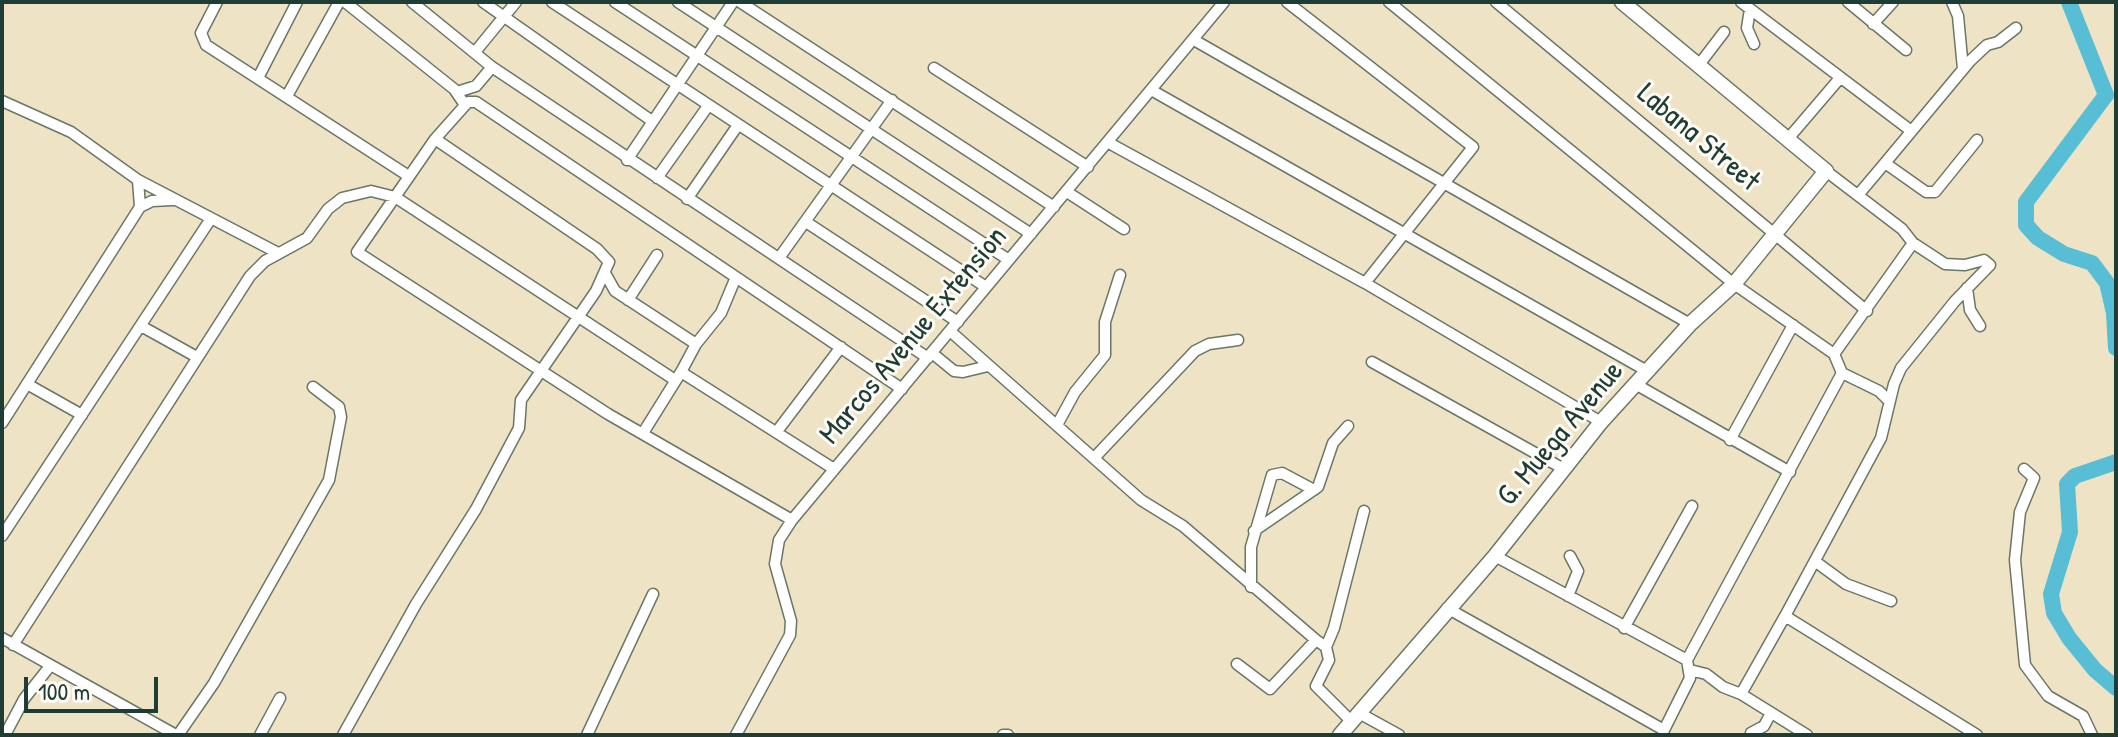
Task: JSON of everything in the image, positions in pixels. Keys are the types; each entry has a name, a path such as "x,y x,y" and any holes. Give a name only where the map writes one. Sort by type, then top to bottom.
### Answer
{"street":[{"path":"217,2 201,33 203,42 407,175"},
{"path":"258,78 297,2"},
{"path":"287,96 342,2 457,92 465,105"},
{"path":"412,2 492,67 627,160 954,371 988,366"},
{"path":"483,2 652,121"},
{"path":"475,52 516,2"},
{"path":"552,2 986,287"},
{"path":"615,2 1009,260"},
{"path":"678,2 1031,234"},
{"path":"627,160 733,2"},
{"path":"740,2 1054,207"},
{"name":"Marcos Avenue Extension","path":"736,735 790,635 791,621 775,564 779,540 792,520 1153,91 1224,2"},
{"path":"1287,2 1473,147 1365,283"},
{"path":"1389,2 1734,284 1834,354 1842,373 1879,391 1889,401"},
{"name":"Labana Street","path":"1496,2 1867,311"},
{"path":"1622,2 1787,140 1902,229 1913,243 1945,264 1988,262 1989,268 1967,288 1901,368 1889,401 1881,438 1816,562 1741,694"},
{"path":"1848,2 1906,50"},
{"path":"1873,24 1893,2"},
{"path":"1952,2 1958,16 1963,69"},
{"path":"1746,6 1910,130"},
{"path":"1746,6 1747,28 1754,44"},
{"path":"1858,195 1963,69 1987,45 1998,42 2016,28"},
{"path":"1698,66 1724,32"},
{"path":"1194,40 1690,324"},
{"path":"457,92 476,86 492,67"},
{"path":"934,68 1088,167"},
{"path":"1787,140 1840,78"},
{"path":"1153,91 1647,371"},
{"path":"779,258 849,155 892,100"},
{"path":"2,101 71,132 138,180 278,253"},
{"path":"792,520 643,433 357,252 407,175 435,139 465,105 476,102 902,389"},
{"path":"657,178 708,106"},
{"path":"687,199 738,125"},
{"path":"343,735 416,604 476,509 519,428 521,400 596,291 606,275 609,262 603,253 435,139"},
{"path":"1885,163 1932,194 1977,140"},
{"path":"1109,143 1365,283 1601,422"},
{"name":"G. Muega Avenue","path":"1340,735 1495,556 1601,422 1690,324 1734,284 1826,171"},
{"path":"138,180 140,207"},
{"path":"13,645 195,356 250,276 278,253 307,238 328,209 342,198 371,191 395,197 678,376 778,430 834,469"},
{"path":"1067,192 1124,229"},
{"path":"2,423 140,207 152,201 175,200"},
{"path":"2,536 210,220"},
{"path":"806,222 954,326 988,366 1141,500 1183,526 1251,587 1326,647"},
{"path":"1834,354 1913,243"},
{"path":"628,300 657,255"},
{"path":"606,275 615,291 696,344"},
{"path":"1057,425 1070,399 1105,355 1105,322 1120,275"},
{"path":"643,433 696,344 721,313 736,277"},
{"path":"1967,288 1969,305 1980,326"},
{"path":"596,291 615,291"},
{"path":"1730,440 1793,325"},
{"path":"141,326 195,356"},
{"path":"1095,457 1195,351 1209,344 1238,340"},
{"path":"778,430 841,347"},
{"path":"550,362 551,376"},
{"path":"1372,362 1562,468"},
{"path":"1447,608 1666,733 1687,686 1688,665 1842,373"},
{"path":"27,384 82,415"},
{"path":"1637,385 1790,472"},
{"path":"2,638 177,735 214,683 329,480 341,417 339,407 313,387"},
{"path":"1254,531 1321,483 1333,443 1348,426"},
{"path":"2024,469 2034,478 2021,507 2015,560 2022,654 2031,678 2048,696 2083,716 2092,735"},
{"path":"1251,587 1254,531 1272,475 1282,473 1314,490"},
{"path":"1624,628 1692,506"},
{"path":"1364,511 1334,628 1326,647 1329,660 1316,686 1355,716 1399,735"},
{"path":"1495,556 1706,674 1723,687 1741,694 1807,735"},
{"path":"1568,596 1578,571 1570,556"},
{"path":"1816,562 1846,584 1891,601"},
{"path":"587,735 653,594"},
{"path":"1785,616 1977,735"},
{"path":"1237,664 1270,689 1316,640"},
{"path":"5,735 24,699 50,666"},
{"path":"260,735 280,698"},
{"path":"1751,733 1764,726 1771,713"}],"waterway":[{"path":"2069,2 2106,95 2026,202 2026,225 2038,238 2064,254 2092,263 2107,283 2114,313 2116,348"},
{"path":"2116,462 2075,476 2067,484 2070,532 2051,594 2054,613 2069,638 2095,670 2116,688"}]}
